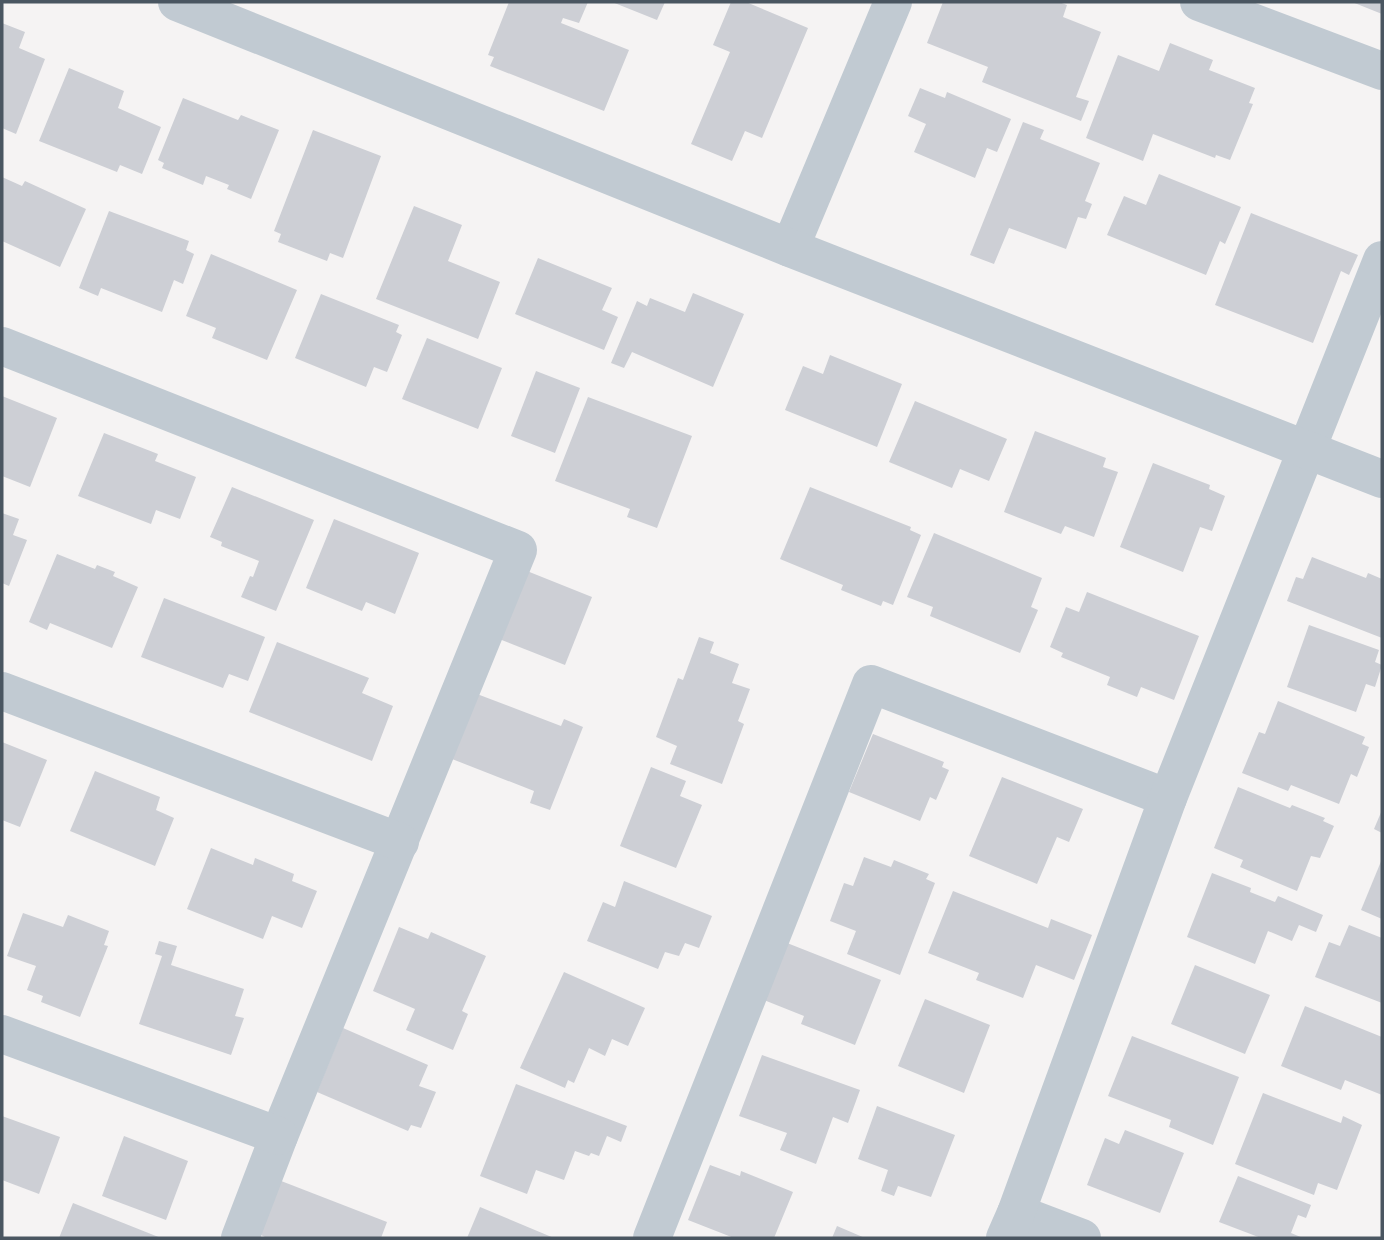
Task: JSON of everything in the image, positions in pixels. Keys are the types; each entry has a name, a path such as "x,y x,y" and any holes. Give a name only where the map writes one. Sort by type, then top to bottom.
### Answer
{"street":[{"path":"790,248 893,2"},
{"path":"1199,2 1382,71"},
{"path":"189,4 790,248 1382,479"},
{"path":"1082,1238 1010,1226 1168,798 1382,260"},
{"path":"2,346 518,550 240,1238"},
{"path":"652,1238 871,684 1168,798"},
{"path":"2,691 400,842"},
{"path":"2,1034 279,1136"}],"building":[{"path":"509,2 588,2 579,23 563,18 561,23 629,50 604,111 490,66 494,57 488,55"},
{"path":"612,2 665,2 657,20"},
{"path":"731,2 746,2 808,28 762,138 745,131 732,161 691,144 730,52 713,45"},
{"path":"943,2 1059,2 1067,5 1063,17 1101,32 1076,97 1089,101 1081,121 982,82 988,67 927,43"},
{"path":"1352,2 1382,2 1382,14"},
{"path":"2,23 25,32 19,48 45,59 16,134 2,128"},
{"path":"1170,43 1213,60 1209,70 1255,88 1249,103 1253,104 1230,160 1216,155 1215,158 1153,134 1143,161 1086,138 1118,55 1159,71"},
{"path":"69,68 124,91 118,108 161,127 142,174 120,165 117,172 39,141"},
{"path":"920,88 945,98 947,92 1011,119 997,152 987,148 975,178 914,152 926,124 908,116"},
{"path":"183,98 238,120 241,115 279,130 251,199 227,189 229,185 206,176 203,185 162,168 164,163 158,160"},
{"path":"1023,122 1044,130 1040,139 1100,163 1085,201 1092,204 1086,219 1078,217 1066,249 1009,228 994,264 970,255"},
{"path":"313,130 381,156 343,258 330,253 327,261 278,242 281,234 274,231"},
{"path":"1159,174 1241,207 1225,244 1220,241 1206,275 1107,235 1124,196 1146,205"},
{"path":"2,177 22,186 25,181 86,209 60,267 2,241"},
{"path":"414,206 462,225 448,261 500,282 478,339 376,299"},
{"path":"109,211 189,241 186,250 194,254 183,284 174,280 162,312 101,288 98,296 79,288"},
{"path":"1251,213 1358,255 1349,275 1341,271 1313,343 1215,305"},
{"path":"211,254 297,290 267,360 212,338 216,328 186,316"},
{"path":"538,258 612,288 602,310 618,317 604,350 515,314"},
{"path":"693,293 744,314 713,387 632,352 624,368 611,363 637,301 647,306 650,298 685,312"},
{"path":"321,294 399,325 396,332 402,335 387,372 374,367 366,387 295,358"},
{"path":"427,338 502,368 478,429 402,399"},
{"path":"830,355 902,384 877,447 785,410 803,366 823,374"},
{"path":"536,371 580,388 555,453 511,436"},
{"path":"2,396 57,418 30,487 2,476"},
{"path":"588,397 692,436 657,528 627,517 630,509 555,481"},
{"path":"915,401 1007,439 989,481 960,469 952,488 889,462"},
{"path":"1035,431 1106,458 1103,467 1118,472 1094,537 1065,526 1061,534 1004,512"},
{"path":"104,433 158,454 155,461 196,477 180,519 156,510 151,524 78,496"},
{"path":"1153,463 1210,485 1209,489 1225,496 1212,531 1200,527 1183,572 1120,547"},
{"path":"232,487 314,520 276,611 241,597 259,561 221,546 222,542 210,537"},
{"path":"810,487 911,527 910,530 921,535 893,605 883,601 881,606 841,590 843,585 780,559"},
{"path":"2,513 19,519 13,535 27,540 9,586 2,583"},
{"path":"334,519 419,553 395,614 366,602 362,611 306,588"},
{"path":"934,533 1042,578 1031,607 1038,610 1020,653 930,616 933,607 907,597"},
{"path":"57,554 95,569 97,565 115,572 113,576 138,587 112,648 50,623 47,630 29,622"},
{"path":"1312,557 1366,578 1368,573 1382,579 1382,638 1287,601 1296,577 1303,579"},
{"path":"522,569 592,597 565,665 494,637"},
{"path":"1087,592 1199,636 1174,700 1141,687 1137,697 1107,685 1110,677 1061,657 1063,653 1050,647 1066,607 1079,612"},
{"path":"164,598 265,637 248,681 229,674 223,688 141,657"},
{"path":"1309,625 1379,650 1375,662 1382,665 1375,687 1366,684 1356,712 1287,687"},
{"path":"699,637 714,642 710,653 739,664 732,683 750,689 738,721 744,724 722,784 670,764 677,746 656,737 678,678 683,680"},
{"path":"277,642 369,678 362,693 393,706 372,761 249,712"},
{"path":"477,694 561,726 564,719 583,727 550,810 530,803 534,791 452,759"},
{"path":"1278,701 1365,737 1362,744 1369,747 1357,777 1351,774 1339,804 1291,785 1288,791 1242,773 1259,732 1265,734"},
{"path":"873,734 944,762 942,767 949,770 936,800 930,797 920,821 849,792"},
{"path":"2,742 47,760 20,827 2,820"},
{"path":"651,767 686,781 680,796 702,805 676,868 620,846"},
{"path":"95,771 160,797 156,810 174,818 155,866 70,831"},
{"path":"1002,777 1083,809 1069,842 1057,837 1037,884 969,856"},
{"path":"1238,787 1290,808 1292,805 1325,818 1323,821 1334,826 1320,858 1311,856 1297,891 1240,867 1243,860 1214,848"},
{"path":"1382,810 1382,833 1374,829"},
{"path":"211,848 253,865 255,858 294,874 292,881 317,891 302,928 272,916 263,939 187,909"},
{"path":"864,857 891,867 894,860 929,874 926,879 935,883 900,975 847,954 856,931 830,921 844,883 853,886"},
{"path":"1382,859 1382,919 1361,910"},
{"path":"1212,873 1251,888 1250,892 1275,902 1278,896 1323,915 1316,932 1299,925 1292,941 1268,931 1255,964 1187,937"},
{"path":"624,881 712,916 699,948 685,943 679,956 665,952 658,969 587,941 603,902 615,907"},
{"path":"953,891 1048,928 1051,919 1092,935 1074,980 1036,965 1023,998 976,980 979,973 928,953"},
{"path":"23,913 63,927 68,915 109,931 104,945 108,946 80,1017 41,1002 43,996 27,990 36,966 7,956"},
{"path":"1349,925 1382,938 1382,1003 1315,977 1329,942 1340,946"},
{"path":"399,927 428,939 431,932 486,956 462,1011 468,1014 453,1050 406,1030 415,1009 373,991"},
{"path":"159,941 177,946 171,965 244,989 235,1016 244,1018 231,1055 139,1024 162,956 155,954"},
{"path":"782,941 881,980 855,1045 801,1024 804,1016 759,998"},
{"path":"1195,965 1270,995 1245,1054 1171,1024"},
{"path":"564,972 645,1008 628,1046 612,1039 605,1056 589,1048 574,1083 568,1080 565,1088 520,1068"},
{"path":"925,999 990,1025 964,1093 898,1066"},
{"path":"1305,1006 1382,1037 1382,1095 1345,1080 1341,1090 1281,1066"},
{"path":"343,1028 428,1065 419,1086 436,1092 421,1128 411,1125 408,1131 317,1092"},
{"path":"1132,1036 1239,1077 1213,1145 1169,1127 1171,1120 1108,1096"},
{"path":"762,1055 860,1090 848,1123 833,1117 816,1164 780,1150 787,1133 739,1116"},
{"path":"516,1084 627,1126 621,1142 607,1136 599,1156 575,1151 564,1180 536,1170 527,1194 480,1176"},
{"path":"1263,1093 1341,1123 1343,1116 1362,1125 1337,1190 1318,1183 1314,1195 1235,1164"},
{"path":"877,1106 955,1135 931,1197 898,1186 894,1196 881,1191 888,1170 858,1159"},
{"path":"2,1116 60,1137 39,1194 2,1180"},
{"path":"1125,1130 1184,1153 1160,1213 1087,1185 1105,1138 1119,1144"},
{"path":"124,1136 188,1161 166,1220 102,1196"},
{"path":"710,1165 740,1176 741,1171 793,1192 774,1238 734,1238 688,1220"},
{"path":"1238,1176 1311,1205 1306,1218 1298,1215 1291,1233 1303,1238 1261,1238 1219,1222"},
{"path":"276,1179 387,1222 381,1238 267,1238 261,1235"},
{"path":"73,1203 161,1238 59,1238"},
{"path":"480,1207 554,1238 467,1238"},
{"path":"837,1226 865,1238 832,1238"}]}
